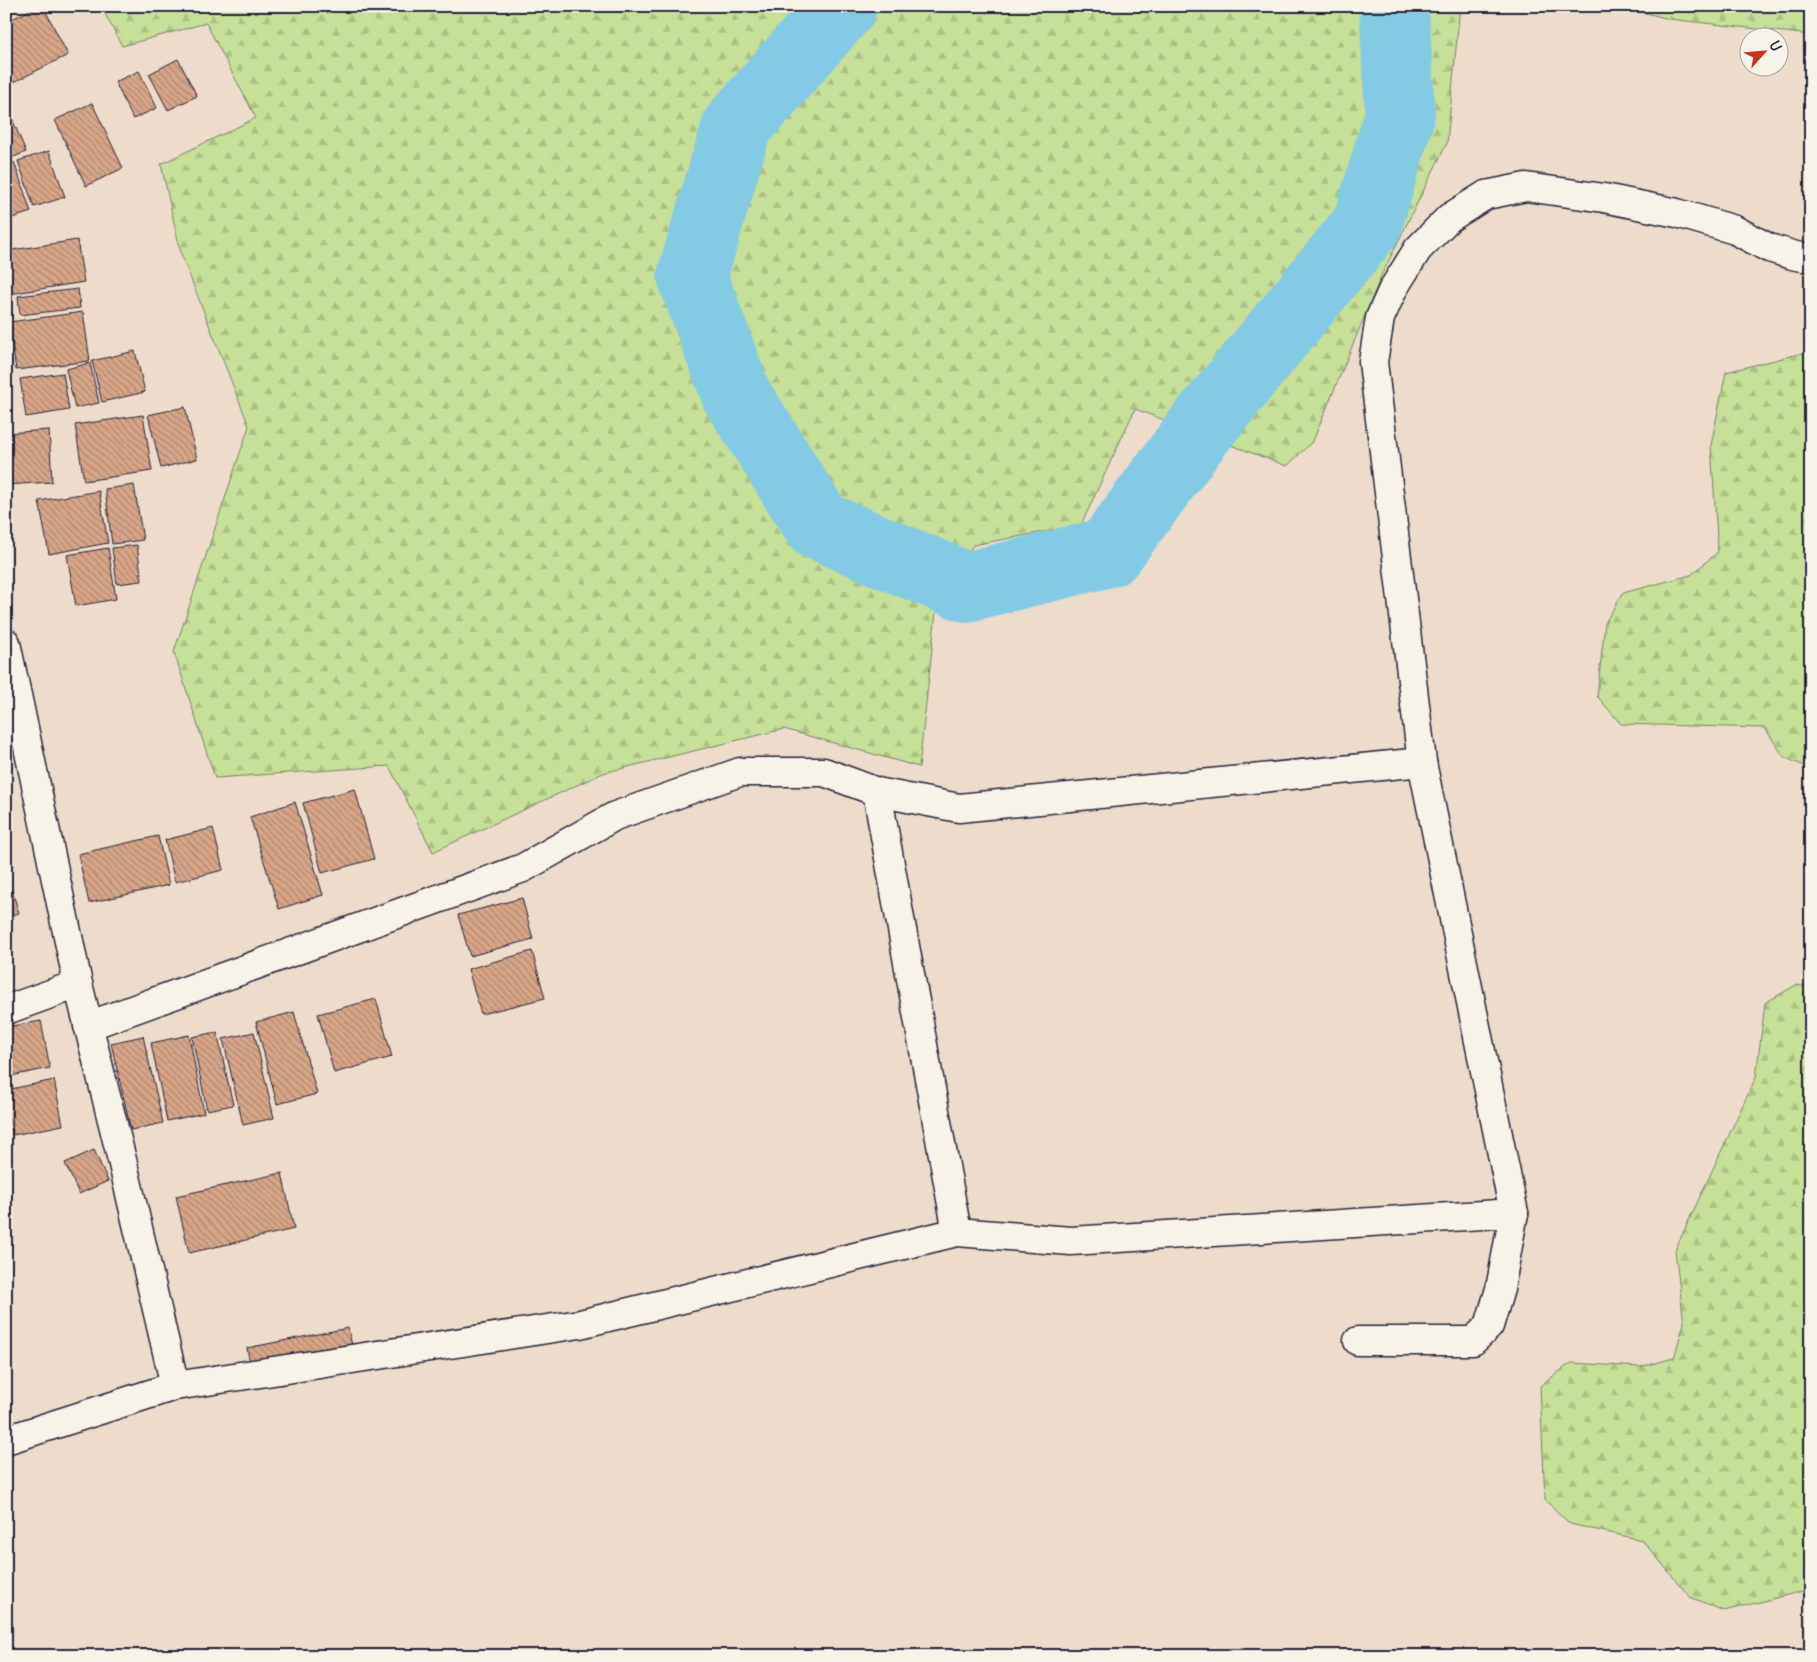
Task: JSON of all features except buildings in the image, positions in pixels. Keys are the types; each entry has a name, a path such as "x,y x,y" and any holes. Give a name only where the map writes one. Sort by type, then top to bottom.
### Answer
{"street":[{"path":"1358,1341 1473,1342 1489,1326 1500,1289 1514,1213 1422,762 1373,362 1380,318 1394,289 1418,249 1449,218 1486,195 1526,186 1604,198 1677,213 1735,230 1769,248 1796,256 1811,258"},
{"path":"6,643 78,984 123,1164 175,1386"},
{"path":"88,1026 523,868 615,816 740,772 824,772 877,792 959,808 1422,762"},
{"path":"877,792 956,1232"},
{"path":"6,1010 78,984"},
{"path":"6,1440 175,1386 580,1324 956,1232 1071,1241 1514,1213"}],"green space":[{"path":"101,6 1460,6 1447,143 1382,274 1313,441 1287,466 1135,409 1081,525 973,545 936,612 919,767 784,729 603,773 433,852 389,766 215,778 174,652 249,426 181,254 161,164 256,118 206,23 122,46"},
{"path":"1618,6 1811,6 1811,35 1790,33 1790,28 1749,28 1669,19"},
{"path":"1811,351 1811,769 1784,757 1765,728 1621,724 1597,696 1605,623 1623,593 1691,575 1718,552 1711,445 1726,372"},
{"path":"1796,985 1811,987 1811,1589 1724,1611 1690,1597 1642,1540 1570,1524 1545,1500 1540,1386 1571,1363 1640,1367 1674,1358 1684,1323 1675,1250 1756,1077 1765,1003"}],"waterway":[{"path":"842,6 737,126 692,276 736,394 818,525 966,587 1109,552 1201,428 1367,225 1400,114 1394,6"}]}
